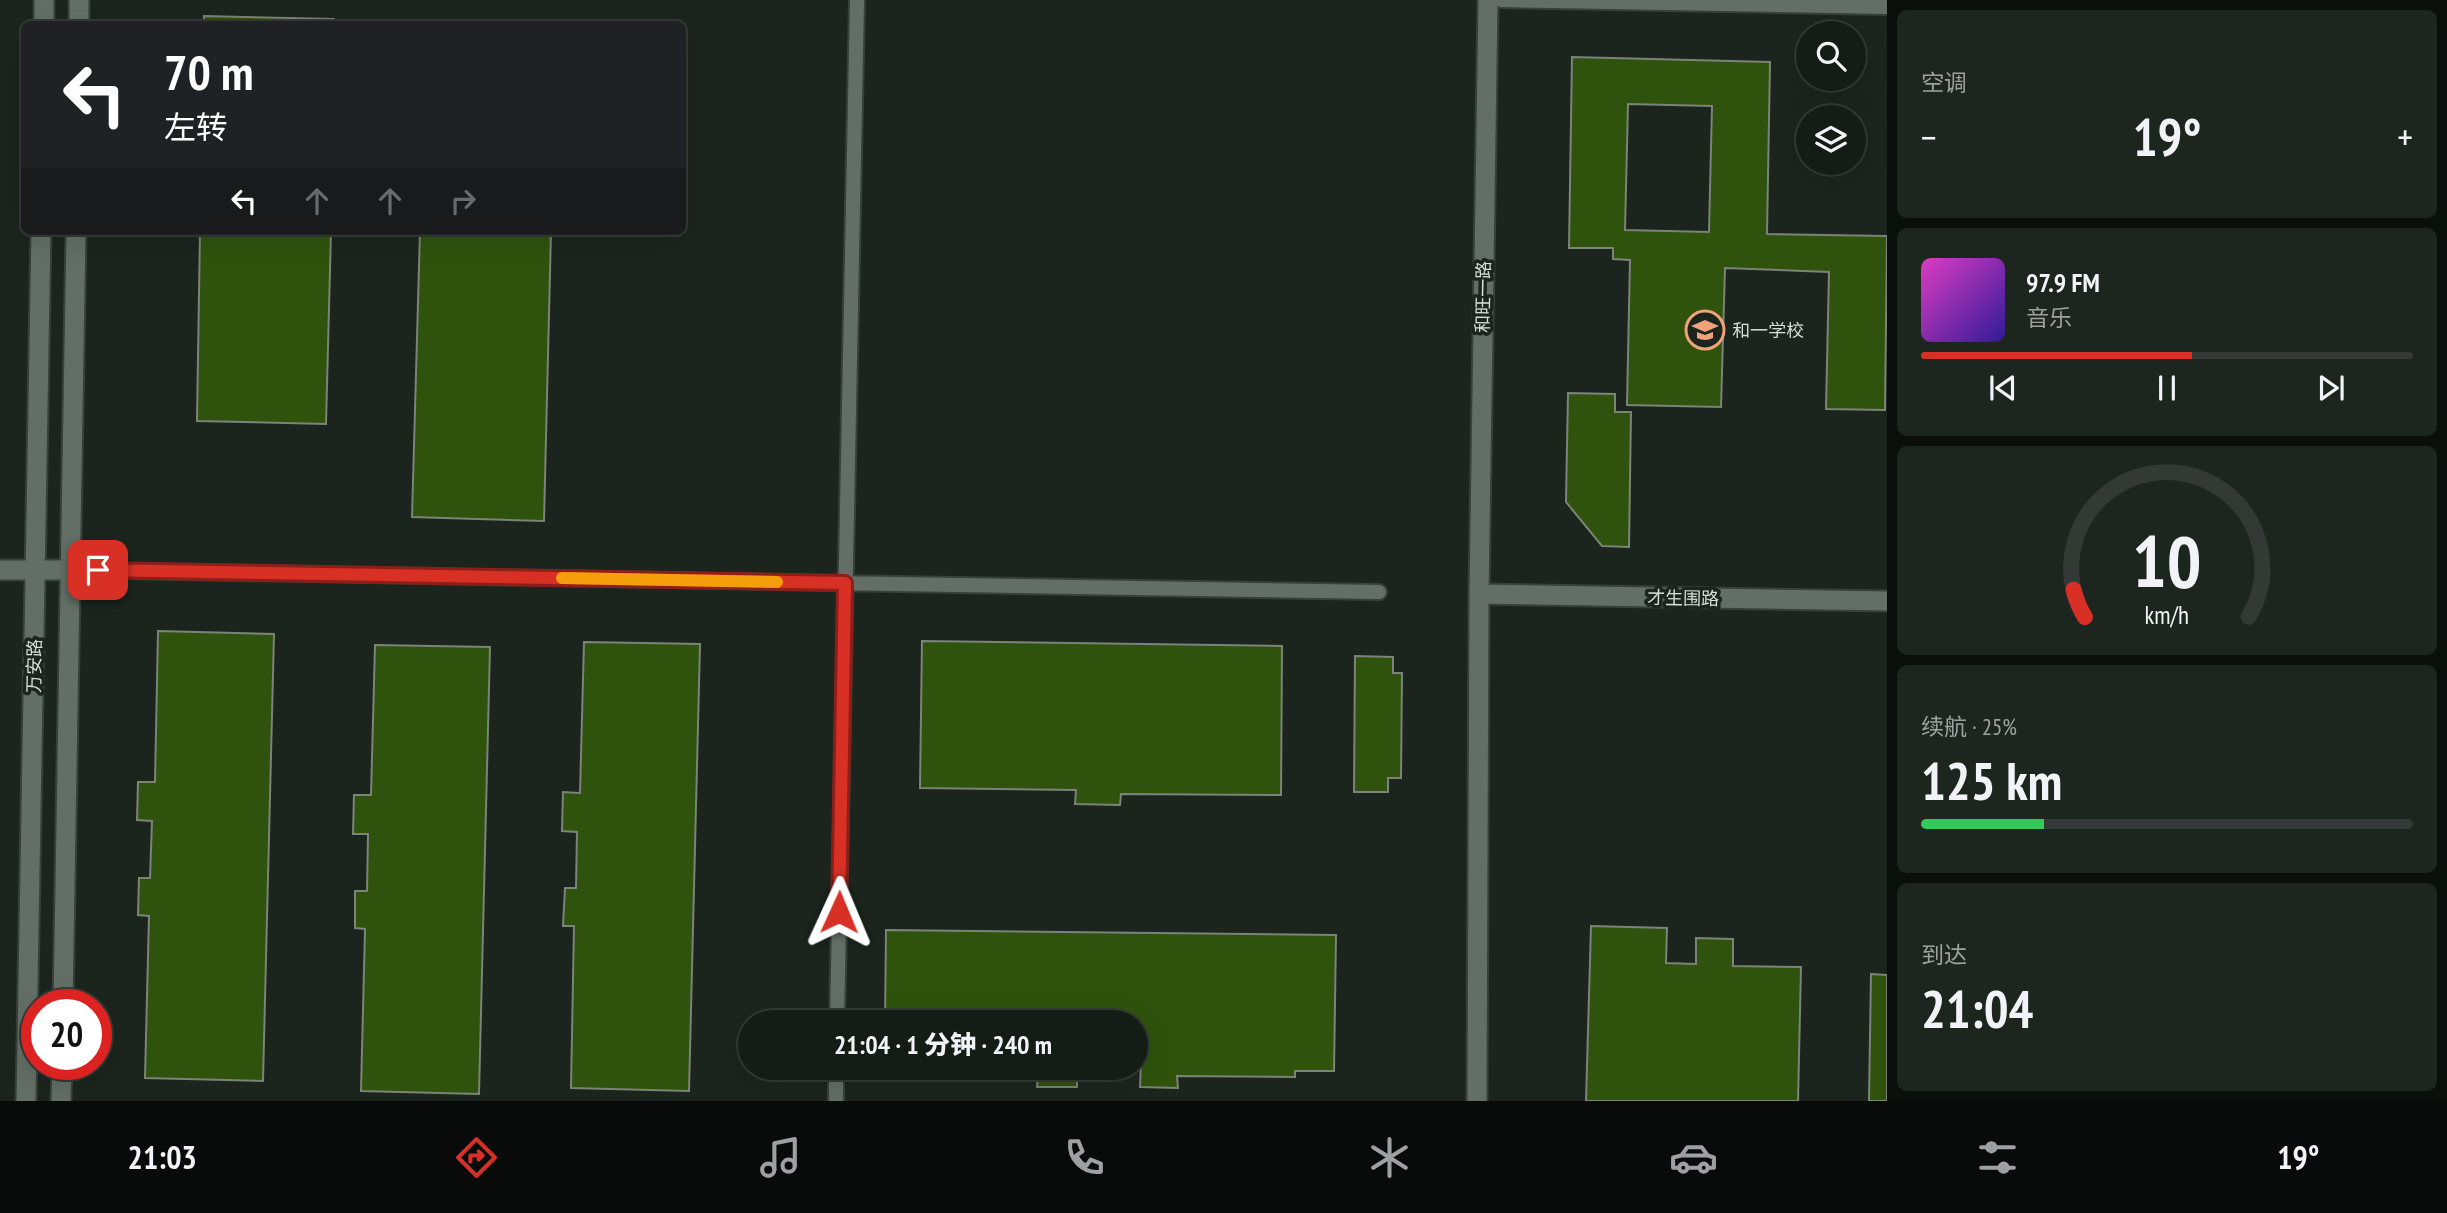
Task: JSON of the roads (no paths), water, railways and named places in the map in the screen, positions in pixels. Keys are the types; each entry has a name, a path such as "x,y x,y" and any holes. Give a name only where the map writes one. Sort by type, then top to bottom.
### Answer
{"street":[{"path":"44,0 44,21"},
{"path":"79,0 79,21"},
{"name":"和旺一路","path":"1476,1101 1479,594 1488,0"},
{"name":"万安路","path":"26,1101 41,235"},
{"name":"万安路","path":"63,989 76,235"},
{"path":"0,570 70,570"},
{"name":"才生围路","path":"1479,594 1887,601"},
{"path":"61,1101 62,1080"}],"lane":[{"path":"837,1010 857,0"},
{"path":"1501,0 1887,7"},
{"path":"70,570 1379,592"},
{"path":"836,1080 836,1101"}],"place":[{"name":"和一学校","path":"1705,330"}]}
